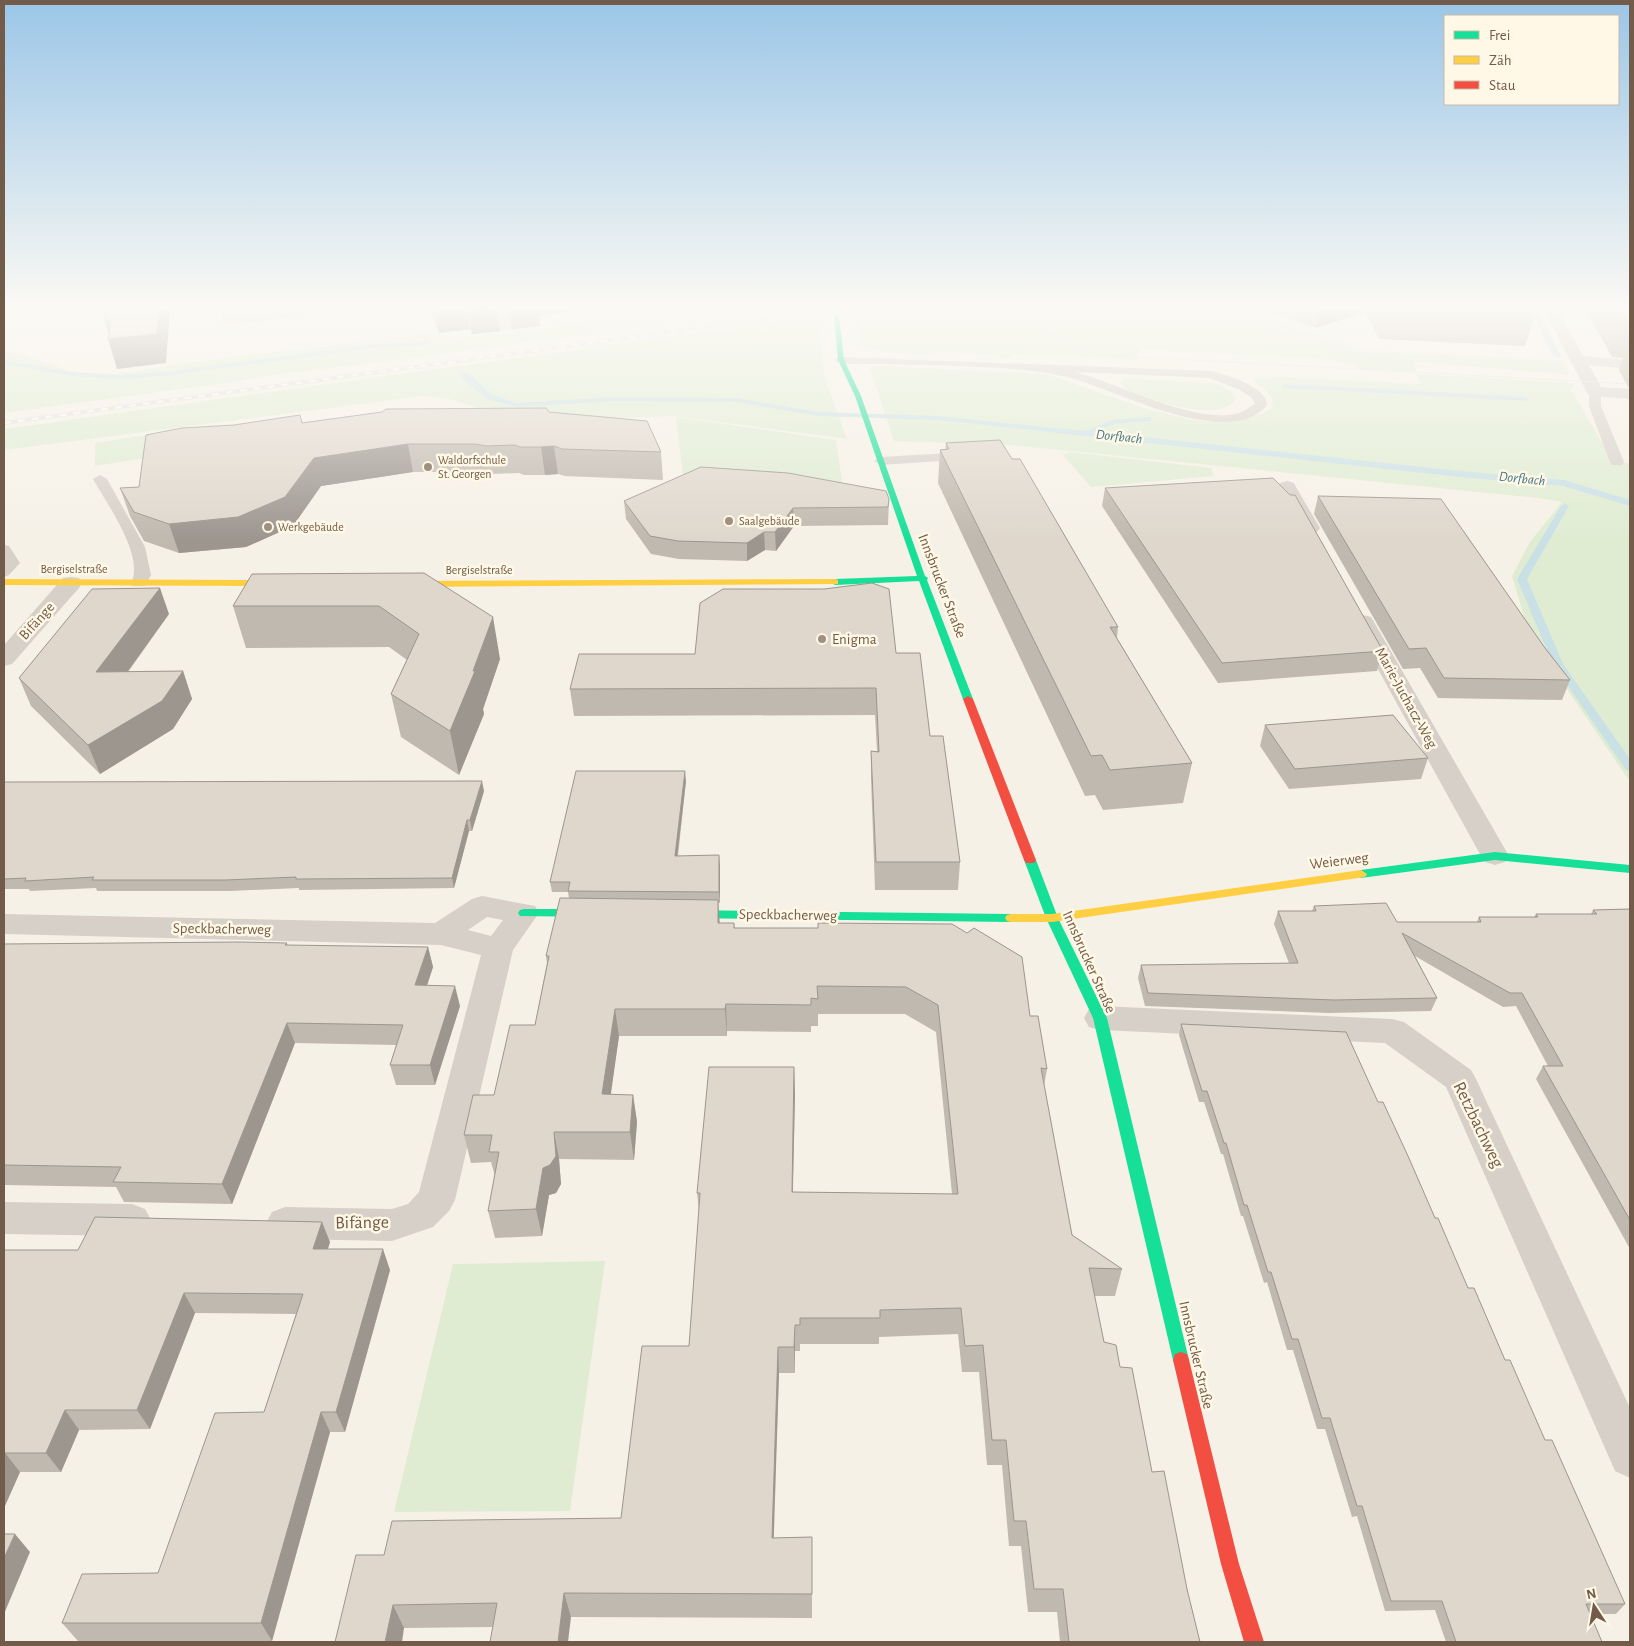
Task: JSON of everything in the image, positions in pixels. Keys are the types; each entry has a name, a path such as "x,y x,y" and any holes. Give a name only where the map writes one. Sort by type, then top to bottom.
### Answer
{"street":[{"name":"Innsbrucker Straße","path":"853,386 903,528 924,578 1052,918 1100,1018 1230,1564 1254,1642"},
{"path":"1592,386 1595,392 1630,394"},
{"path":"1287,487 1319,544"},
{"name":"Bergiselstraße","path":"393,584 820,583 924,578"},
{"name":"Bergiselstraße","path":"4,582 295,583"},
{"name":"Bifänge","path":"4,658 71,583"},
{"name":"Marie-Juchacz-Weg","path":"1353,604 1495,856"},
{"name":"Weierweg","path":"1052,918 1254,888 1495,856 1630,869"},
{"path":"441,934 482,906 524,913 603,914"},
{"path":"498,948 524,913"},
{"name":"Speckbacherweg","path":"673,914 1052,918"},
{"name":"Speckbacherweg","path":"4,924 441,934 498,948"},
{"name":"Bifänge","path":"253,1222 392,1225 420,1216 436,1200 498,948"},
{"name":"Retzbachweg","path":"1100,1018 1392,1031 1458,1079 1630,1456"},
{"path":"4,1218 163,1221"}],"lane":[{"path":"1104,386 1172,410 1211,418 1239,416 1250,413 1261,405 1258,396 1242,386"},
{"path":"1595,392 1595,406 1617,462"},
{"path":"880,462 984,454"},
{"path":"100,479 138,547 144,575 139,583"},
{"path":"4,549 12,564 4,572"}],"green space":[{"path":"4,386 204,386 4,413"},
{"path":"315,386 827,386 847,439 675,416 522,421 449,399 423,396 4,450 4,429"},
{"path":"876,386 1080,386 1147,409 1192,420 1210,422 1239,420 1262,414 1272,408 1272,398 1261,386 1574,386 1570,388 1611,458 1630,464 1630,782 1529,633 1512,576 1530,542 1562,502 1538,498 1011,445 894,441"},
{"path":"1123,386 1221,386 1231,391 1236,399 1227,406 1215,410 1200,410 1167,404 1127,390"},
{"path":"676,417 836,440 845,502 684,483"},
{"path":"204,426 209,448 95,466 95,443"},
{"path":"1070,452 1211,468 1214,476 1091,487 1063,455"},
{"path":"605,1261 570,1511 394,1512 453,1264"}],"building":[{"path":"546,408 549,412 647,421 661,452 562,449 554,446 408,444 314,458 285,497 238,517 169,524 134,512 120,488 139,487 146,435 182,428 234,425 300,415 302,423 382,412 386,409"},
{"path":"1000,440 1012,459 1020,459 1118,627 1110,627 1192,763 1110,770 1102,755 1091,756 940,450 949,449 946,443"},
{"name":"Saalgebäude","path":"701,467 788,473 886,491 889,499 888,507 793,508 775,532 764,532 747,543 678,541 650,536 624,501"},
{"path":"1273,478 1290,495 1295,495 1383,651 1222,663 1105,488"},
{"path":"1318,496 1441,499 1545,648 1570,680 1444,678 1426,648 1409,649"},
{"path":"424,573 493,617 473,671 475,671 450,731 391,694 419,634 379,606 233,606 252,574"},
{"path":"872,583 889,589 896,653 920,653 930,736 943,736 960,862 876,862 871,751 879,752 876,688 570,689 579,654 695,654 700,603 723,589 824,589"},
{"path":"160,588 96,672 183,671 162,701 88,745 19,678 92,589"},
{"path":"1393,715 1428,758 1295,769 1265,725"},
{"path":"576,771 685,771 675,856 719,855 719,892 568,891 570,882 550,882"},
{"path":"482,781 470,820 467,820 452,878 296,879 296,877 226,880 92,880 94,877 25,881 26,878 4,879 4,782"},
{"path":"560,898 718,900 718,923 734,923 734,928 818,928 818,923 952,924 967,933 974,928 1022,957 1030,1016 1038,1016 1047,1069 1041,1068 1072,1235 1122,1269 1089,1268 1104,1342 1116,1345 1120,1367 1132,1368 1152,1472 1164,1471 1187,1589 1200,1642 1069,1642 1063,1589 1034,1589 1026,1521 1014,1521 1006,1440 992,1440 983,1345 965,1346 961,1308 880,1310 880,1318 800,1318 800,1325 795,1325 794,1347 778,1347 772,1538 812,1537 812,1594 564,1593 558,1642 490,1642 497,1603 393,1605 385,1642 335,1642 356,1555 384,1555 392,1521 621,1518 642,1346 689,1346 700,1193 697,1193 709,1067 794,1067 792,1192 958,1194 938,1005 906,987 817,986 818,999 811,998 811,1005 726,1004 725,1009 615,1009 602,1094 633,1095 630,1132 554,1132 556,1156 550,1165 543,1168 536,1209 488,1211 499,1152 489,1152 492,1135 464,1135 473,1095 494,1095 510,1025 535,1025 549,956 546,956"},
{"path":"1386,903 1397,922 1481,922 1479,917 1538,917 1536,914 1597,914 1593,910 1630,909 1630,1220 1543,1066 1563,1066 1522,993 1510,993 1402,933 1437,998 1334,1000 1148,993 1141,965 1298,963 1278,911 1316,911 1314,906"},
{"path":"287,943 285,945 428,947 415,985 455,986 430,1065 390,1065 403,1025 287,1023 222,1184 113,1182 121,1167 4,1165 4,944"},
{"path":"1181,1024 1346,1032 1378,1102 1383,1102 1435,1218 1438,1218 1468,1288 1474,1288 1505,1360 1510,1360 1545,1440 1552,1440 1625,1604 1586,1604 1602,1642 1456,1642 1442,1601 1391,1601 1362,1506 1357,1506 1330,1418 1322,1418 1298,1339 1292,1339 1247,1205 1244,1205 1226,1143 1224,1143 1207,1091 1202,1091"},
{"path":"95,1217 322,1222 313,1249 383,1249 336,1412 321,1412 261,1623 62,1623 82,1574 158,1573 215,1413 264,1412 303,1294 184,1293 137,1410 65,1410 46,1453 5,1453 4,1456 4,1250 78,1250"},
{"path":"4,1534 15,1534 4,1558"}],"waterway":[{"name":"Dorfbach","path":"477,386 490,397 517,405 616,399 737,400 818,414 937,418 1087,434"},
{"path":"1286,386 1525,399"},
{"path":"1087,434 1112,422 1148,419"},
{"name":"Dorfbach","path":"1087,434 1460,474 1564,483 1630,503"},
{"path":"1565,506 1522,579 1558,664 1630,767"}],"railway":[{"path":"4,423 276,386"}],"traffic: fast":[{"path":"853,386 903,528 968,699"},
{"path":"835,582 924,578"},
{"path":"1361,874 1495,856 1630,869"},
{"path":"1030,860 1052,918 1100,1018 1181,1360"},
{"path":"524,913 594,913"},
{"path":"682,914 1011,918"}],"traffic: slow":[{"path":"4,582 282,583"},
{"path":"403,584 835,582"},
{"path":"1011,918 1052,918 1361,874"}],"traffic: jam":[{"path":"968,699 1030,860"},
{"path":"1181,1360 1230,1564 1254,1642"}],"place":[{"name":"Waldorfschule St. Georgen","path":"428,467"},
{"name":"Saalgebäude","path":"729,521"},
{"name":"Werkgebäude","path":"268,527"},
{"name":"Enigma","path":"822,639"}]}
